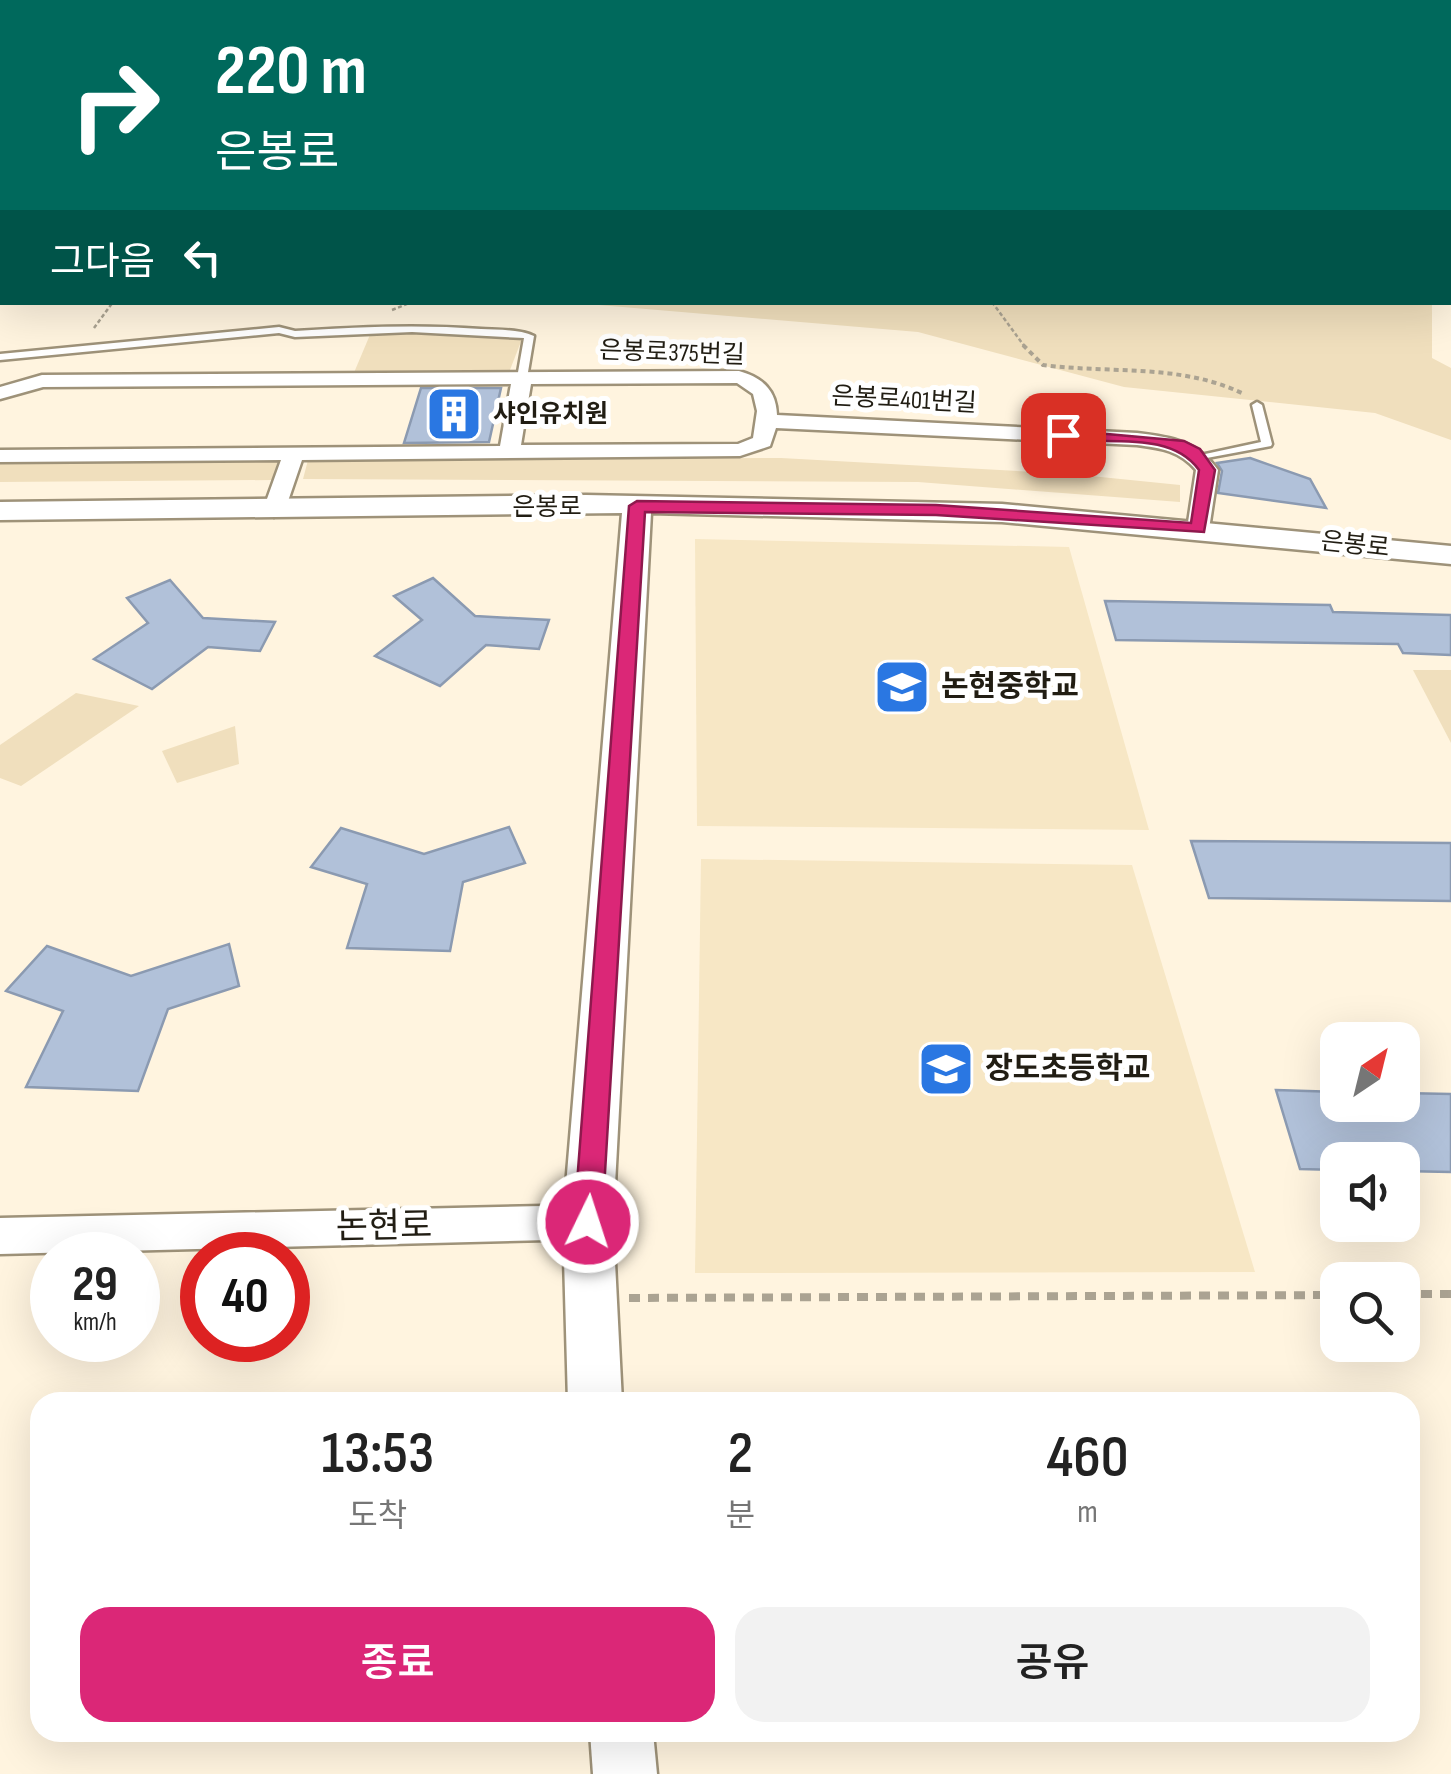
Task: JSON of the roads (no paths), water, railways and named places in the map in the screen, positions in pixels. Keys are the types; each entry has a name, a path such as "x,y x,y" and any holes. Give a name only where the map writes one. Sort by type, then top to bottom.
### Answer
{"main road":[{"name":"은봉로","path":"0,511 637,506 936,510 1198,529 1451,555"},
{"path":"595,1392 588,1222 637,506"},
{"path":"622,1742 625,1774"}],"street":[{"path":"509,452 522,378"},
{"name":"은봉로375번길","path":"0,394 42,381 739,378 760,385 765,392 768,421"},
{"path":"0,456 740,450 763,442 768,421"},
{"name":"은봉로401번길","path":"768,421 1136,438 1178,444 1200,458"},
{"path":"274,510 294,454"},
{"path":"1198,529 1207,470 1200,458"},
{"name":"논현로","path":"0,1236 588,1222"}],"lane":[{"path":"0,357 279,330 295,334 398,326 467,328 529,336 522,378"},
{"path":"1200,458 1267,444 1257,405"}],"place":[{"name":"샤인유치원","path":"454,414"},
{"name":"논현중학교","path":"902,687"},
{"name":"장도초등학교","path":"946,1069"}]}
